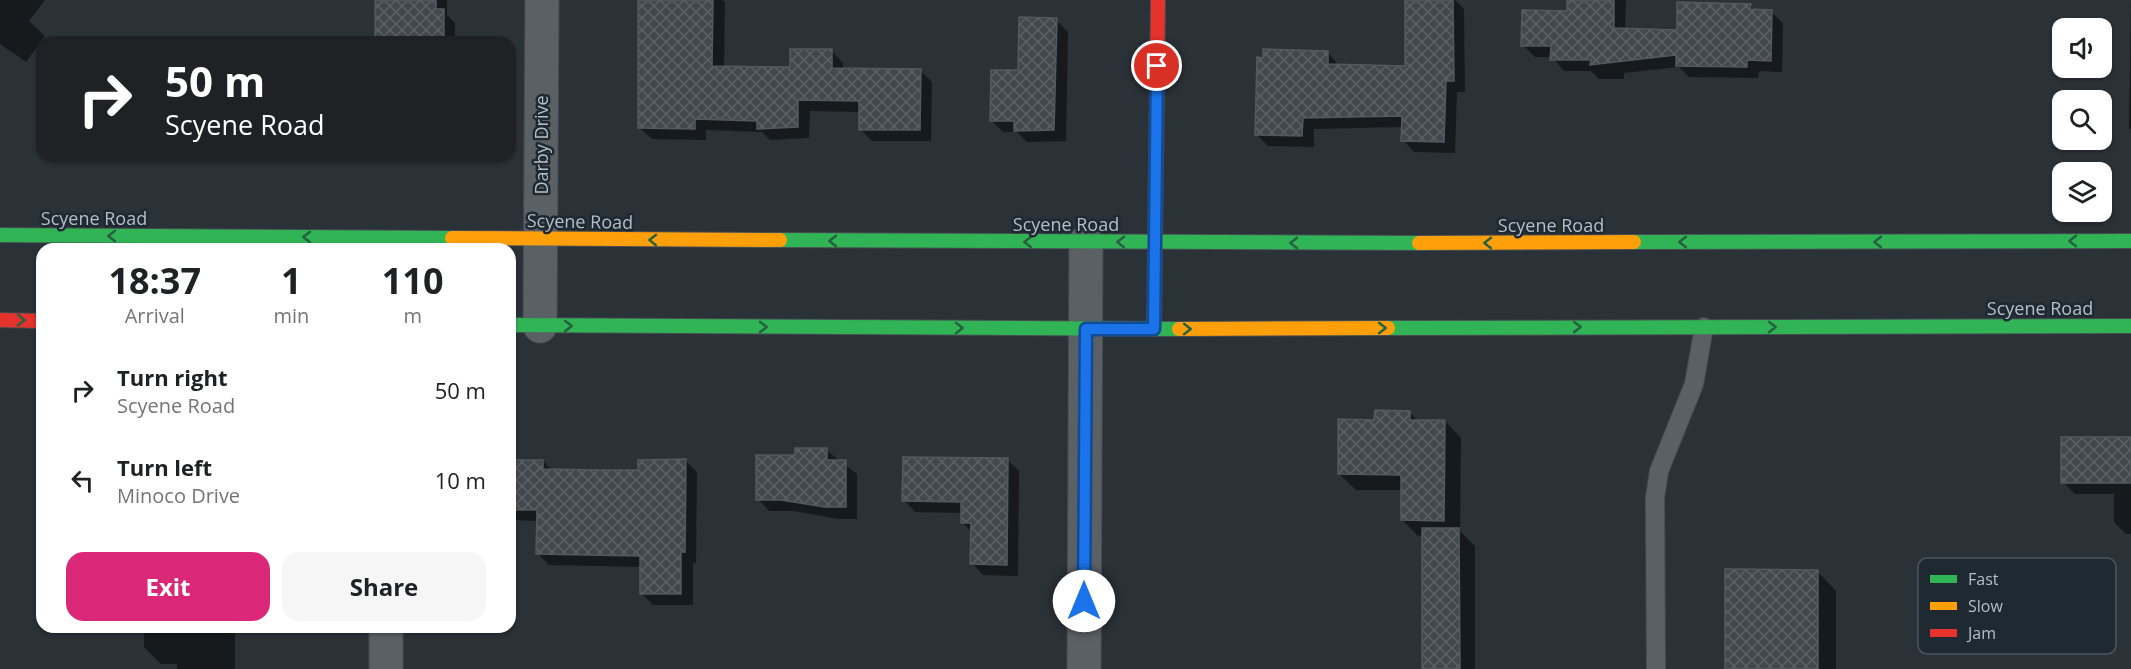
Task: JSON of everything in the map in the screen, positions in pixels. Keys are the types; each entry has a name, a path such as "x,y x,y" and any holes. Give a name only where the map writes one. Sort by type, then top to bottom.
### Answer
{"main road":[{"path":"1154,329 1158,0"},
{"name":"Scyene Road","path":"0,235 387,243 541,239 1156,243 2131,241"},
{"path":"0,320 36,321"},
{"name":"Scyene Road","path":"525,326 1086,329 2131,326"}],"street":[{"name":"Darby Drive","path":"525,326 541,239 542,0"},
{"path":"1084,669 1086,242"},
{"path":"386,633 386,669"}],"lane":[{"path":"1656,669 1655,498 1659,471 1694,384 1704,327"}],"building":[{"path":"375,0 436,0 436,9 444,9 444,36 375,36"},
{"path":"638,0 713,0 712,66 790,67 790,49 832,49 832,68 921,69 920,130 859,130 859,101 798,100 798,127 757,129 757,121 695,119 695,129 638,128"},
{"path":"1405,0 1453,0 1454,81 1446,81 1444,142 1401,141 1402,116 1303,118 1302,136 1255,135 1257,57 1263,58 1263,49 1328,51 1328,64 1405,66"},
{"path":"1567,0 1614,0 1614,28 1677,30 1677,2 1751,4 1750,9 1772,10 1771,61 1747,60 1747,67 1676,66 1676,55 1590,65 1591,60 1550,60 1551,46 1521,46 1522,10 1567,11"},
{"path":"1019,17 1057,18 1054,130 1014,131 1014,121 990,121 991,70 1018,70"},
{"path":"1375,410 1410,411 1410,420 1445,420 1444,521 1401,520 1401,475 1338,474 1338,419 1374,420"},
{"path":"2061,437 2131,437 2131,483 2061,483"},
{"path":"795,448 827,448 827,460 846,460 846,507 825,507 781,500 756,500 756,455 795,455"},
{"path":"903,457 1008,458 1007,565 970,564 971,523 961,523 961,502 902,501"},
{"path":"686,459 685,552 681,552 681,594 640,594 640,556 536,554 537,510 516,510 516,460 543,460 543,469 638,470 638,460"},
{"path":"1422,528 1459,528 1460,669 1422,669"},
{"path":"1725,569 1818,570 1818,669 1725,669"}],"traffic: fast":[{"path":"0,235 452,238"},
{"path":"780,240 1419,243"},
{"path":"1634,242 2131,241"},
{"path":"516,325 1179,329"},
{"path":"1388,328 2131,326"}],"traffic: slow":[{"path":"452,238 780,240"},
{"path":"1419,243 1634,242"},
{"path":"1179,329 1388,328"}],"traffic: jam":[{"path":"1154,329 1158,0"},
{"path":"0,320 36,321"}],"route":[{"path":"1084,601 1086,329 1154,329 1157,66"}]}
